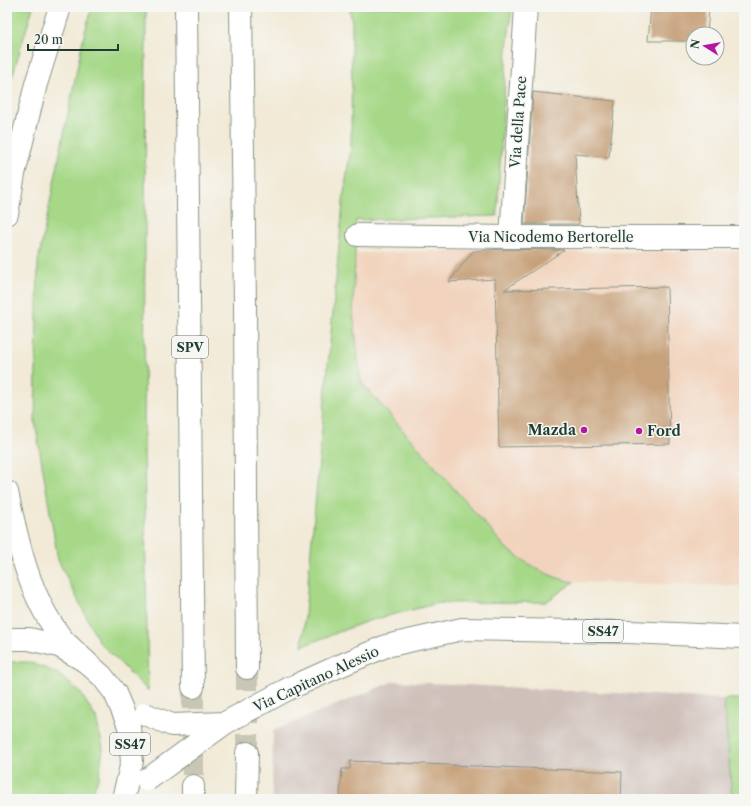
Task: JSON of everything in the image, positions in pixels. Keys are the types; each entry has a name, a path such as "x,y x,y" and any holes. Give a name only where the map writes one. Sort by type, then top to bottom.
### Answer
{"main road":[{"path":"7,214 14,174 36,84 60,7"},
{"name":"SPV","path":"186,7 193,687"},
{"path":"241,7 245,304 246,668"},
{"name":"Via della Pace","path":"510,237 526,7"},
{"name":"Via Nicodemo Bertorelle","path":"358,235 510,237 744,237"},
{"name":"SS47","path":"7,492 21,557 38,600 64,641 102,676 115,693 129,726 132,762 124,798"},
{"name":"Via Capitano Alessio","path":"124,798 225,723 288,689 386,646 462,629 629,632 744,637"},
{"name":"SS47","path":"7,639 29,639 59,646 86,661"},
{"name":"Via Capitano Alessio","path":"115,693 145,714 172,725 225,723"},
{"path":"246,799 247,753"}],"shaded area":[{"path":"493,250 546,252 744,251 744,586 574,582 548,574 525,562 506,548 361,381 353,313 355,253"},
{"path":"394,681 724,699 732,799 272,799 273,731"}],"green space":[{"path":"7,7 33,7 7,94"},
{"path":"92,7 146,7 144,451 148,691 99,642 58,560 35,422 38,262 83,39"},
{"path":"349,7 512,7 507,48 497,216 356,220 353,313 361,382 506,548 530,564 555,577 574,582 546,602 439,603 368,621 302,646 344,193 351,147 352,22"},
{"path":"7,662 29,662 57,673 80,692 96,718 103,748 99,777 89,799 7,799"},
{"path":"724,699 744,699 744,799 732,799"}],"building":[{"path":"651,7 709,7 708,26 685,26 685,41 648,41"},
{"path":"533,92 615,101 609,157 575,154 579,224 524,224"},
{"path":"504,249 564,250 504,290 667,287 670,444 499,447 495,279 449,282 473,251"},
{"path":"350,761 622,772 621,799 340,799 342,769 350,769"}],"tunnel":[{"path":"247,668 247,753"},
{"path":"193,687 193,786"}],"place":[{"name":"Mazda","path":"584,430"},
{"name":"Ford","path":"639,431"}]}
